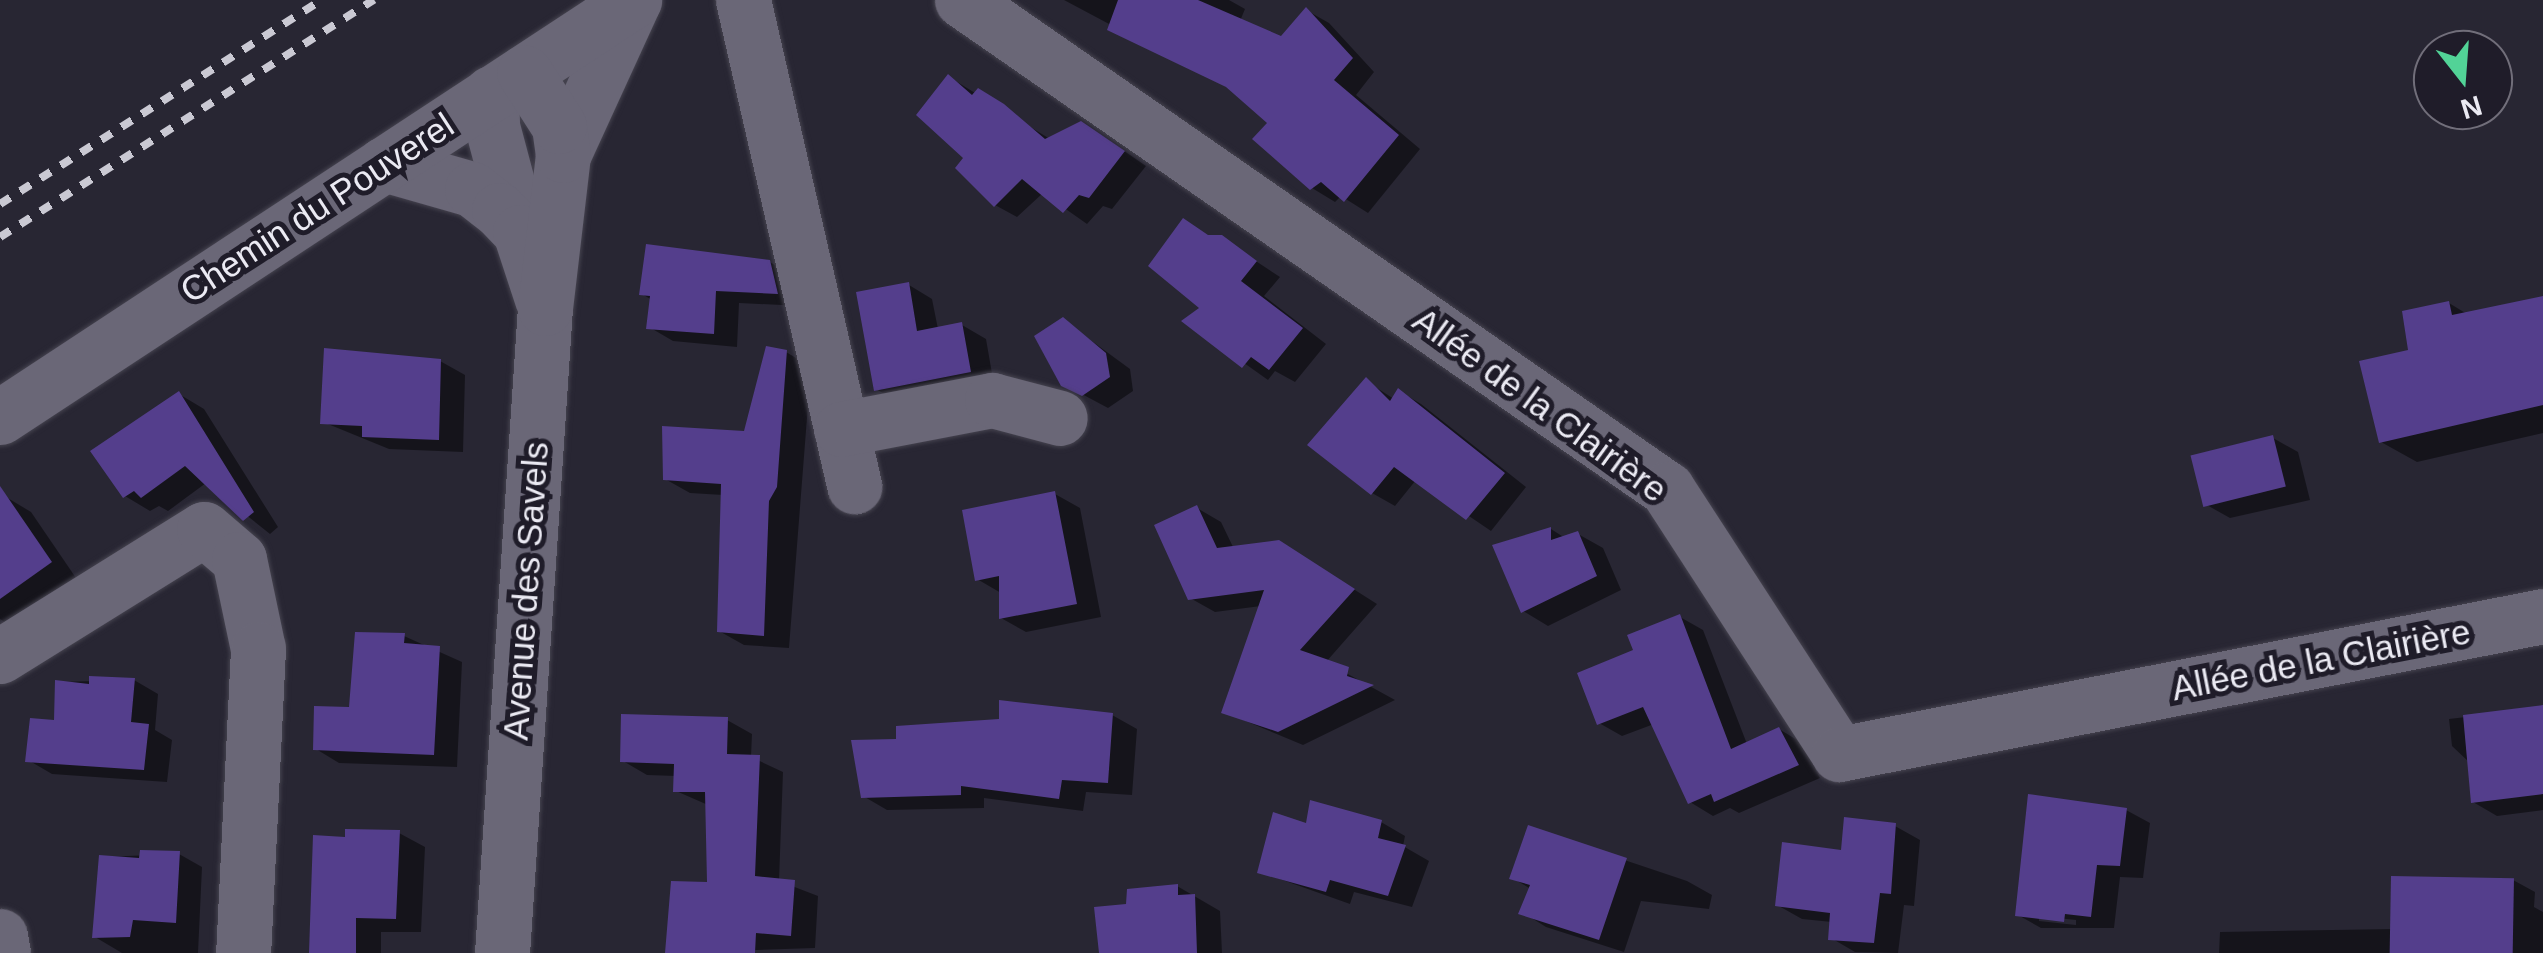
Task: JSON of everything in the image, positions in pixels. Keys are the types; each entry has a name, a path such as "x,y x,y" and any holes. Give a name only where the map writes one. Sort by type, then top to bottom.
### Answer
{"street":[{"name":"Chemin du Pouverel","path":"0,417 634,0"},
{"name":"Avenue des Savels","path":"563,155 634,0"},
{"path":"743,0 854,486"},
{"name":"Allée de la Clairière","path":"962,0 1668,489 1839,754 2543,616"},
{"name":"Avenue des Savels","path":"502,953 545,308 563,155 559,126 508,82 492,126 545,308"},
{"name":"Avenue des Savels","path":"384,164 472,189 520,232"},
{"path":"841,429 992,400 1060,418"},
{"path":"0,656 204,529 239,559 258,649 243,953"},
{"name":"Avenue des Savels","path":"507,874 514,953"},
{"path":"0,936 3,953"}],"building":[{"path":"1118,0 1198,0 1281,36 1306,7 1353,58 1334,80 1399,135 1344,202 1321,182 1310,190 1252,139 1267,123 1226,87 1107,30"},
{"path":"948,74 972,95 978,88 1004,104 1045,139 1081,121 1125,151 1089,198 1079,195 1063,213 1022,179 994,207 955,168 963,158 916,115"},
{"path":"1183,218 1208,235 1222,235 1257,261 1241,281 1303,328 1269,370 1251,357 1242,368 1181,321 1199,308 1148,266"},
{"path":"646,244 770,260 778,294 716,291 714,334 646,329 650,296 639,295"},
{"path":"909,282 917,331 962,322 971,372 874,391 856,292"},
{"path":"2543,296 2543,405 2379,443 2359,361 2408,350 2402,311 2449,301 2452,315"},
{"path":"1063,317 1106,353 1110,377 1082,396 1061,386 1034,336"},
{"path":"766,346 787,350 777,487 769,501 764,636 717,632 721,484 663,480 662,426 744,431"},
{"path":"324,348 441,359 439,440 362,437 362,426 320,424"},
{"path":"1366,377 1390,401 1398,388 1505,473 1466,520 1394,467 1371,495 1307,445"},
{"path":"179,391 254,512 243,521 185,466 141,498 134,491 123,498 90,451"},
{"path":"2273,435 2286,486 2203,507 2191,456"},
{"path":"0,486 52,562 0,599"},
{"path":"1055,491 1077,604 999,619 999,576 975,581 962,510"},
{"path":"1197,505 1217,548 1279,540 1355,589 1300,650 1349,667 1347,676 1374,685 1278,732 1221,713 1264,590 1188,600 1154,525"},
{"path":"1551,527 1551,540 1578,531 1597,576 1521,613 1492,545"},
{"path":"1680,614 1731,749 1779,727 1799,765 1714,802 1711,794 1688,804 1643,707 1597,725 1577,673 1633,650 1627,635"},
{"path":"355,632 405,633 404,643 440,646 434,755 313,750 314,706 349,707"},
{"path":"89,676 135,678 131,722 149,724 144,770 25,762 30,718 54,720 55,680 89,684"},
{"path":"999,700 1113,713 1108,783 1062,780 1059,799 961,786 961,795 861,798 851,740 896,739 896,726 999,719"},
{"path":"2543,705 2543,794 2471,803 2463,715"},
{"path":"621,714 728,717 727,754 760,755 755,876 795,880 791,936 756,933 755,953 665,953 671,881 707,882 705,792 673,792 674,764 620,762"},
{"path":"2028,794 2127,808 2120,866 2097,865 2091,917 2065,914 2064,922 2015,916"},
{"path":"1310,800 1382,820 1378,838 1406,845 1388,896 1330,880 1326,892 1257,873 1273,812 1306,823"},
{"path":"1844,817 1896,823 1891,894 1880,893 1874,943 1828,940 1830,913 1775,906 1782,842 1841,850"},
{"path":"1528,825 1627,858 1599,940 1518,914 1530,885 1509,879"},
{"path":"345,829 400,830 396,919 356,918 356,953 309,953 313,835 345,837"},
{"path":"140,850 180,851 176,923 133,920 130,937 92,938 99,855 139,858"},
{"path":"2391,876 2514,878 2513,953 2390,953"},
{"path":"1178,884 1178,895 1195,894 1197,953 1099,953 1094,907 1126,904 1127,889"}],"railway":[{"path":"0,204 322,0"},
{"path":"0,237 374,0"}]}
